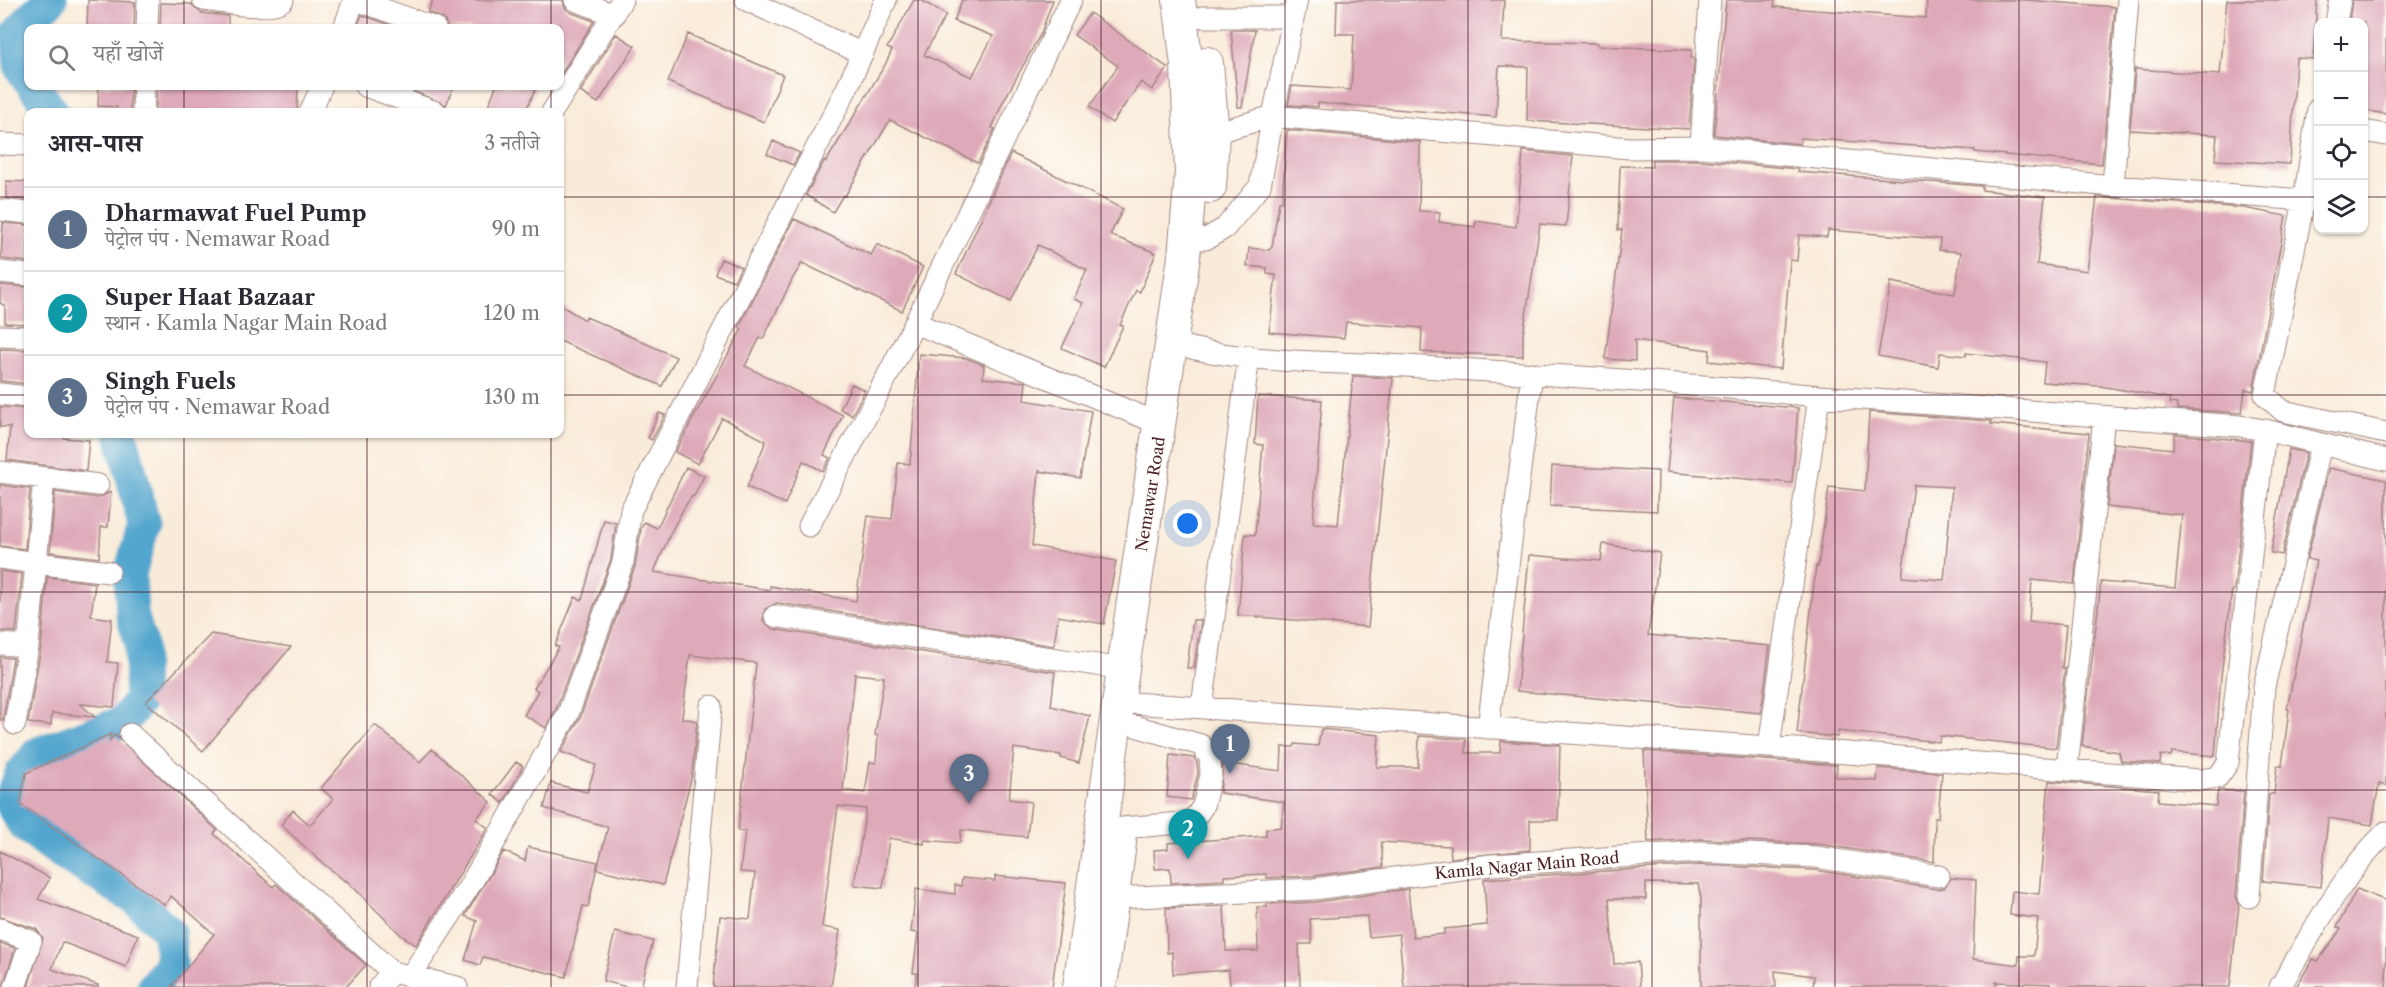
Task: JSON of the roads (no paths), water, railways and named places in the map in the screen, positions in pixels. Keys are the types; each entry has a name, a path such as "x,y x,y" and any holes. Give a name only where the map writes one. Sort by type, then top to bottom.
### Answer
{"highway":[{"name":"Nemawar Road","path":"1079,987 1131,710 1196,239 1191,172 1201,136 1187,65 1194,6"},
{"name":"Nemawar Road","path":"1101,987 1122,828 1131,710 1123,669 1160,424 1181,346"}],"street":[{"path":"147,24 148,0"},
{"path":"203,0 264,7 276,5 283,0"},
{"path":"346,24 355,0 424,24"},
{"path":"566,76 618,7 575,0"},
{"path":"746,0 863,54"},
{"path":"394,979 472,882 568,714 623,562 631,510 863,54 886,0"},
{"path":"809,526 915,322 1071,0"},
{"path":"1701,147 1710,0"},
{"path":"2113,186 2128,0"},
{"path":"2337,18 2340,0"},
{"path":"1194,6 1295,8 1260,186 1225,228 1196,239"},
{"path":"143,108 144,90"},
{"path":"312,108 320,90"},
{"path":"376,90 425,108"},
{"path":"554,108 561,90"},
{"path":"1201,136 1273,116 1629,148 1701,147 2113,186 2304,200"},
{"path":"2317,126 2265,395 2283,411 2386,433"},
{"path":"2368,132 2386,135"},
{"path":"0,144 24,145"},
{"path":"0,210 24,213"},
{"path":"0,272 24,275"},
{"path":"915,322 1160,424"},
{"path":"0,336 24,337"},
{"path":"1181,346 1249,356 1532,373 2241,426 2386,460"},
{"path":"1202,707 1249,356"},
{"path":"1488,728 1532,373"},
{"path":"0,394 24,397"},
{"path":"1769,747 1819,396"},
{"path":"2067,769 2104,417"},
{"path":"2209,779 2228,763 2265,430"},
{"path":"2249,897 2264,687 2321,445"},
{"path":"0,472 98,485"},
{"path":"15,724 28,646 44,478"},
{"path":"0,558 109,572"},
{"path":"776,616 1123,669"},
{"path":"0,644 28,646"},
{"path":"687,987 711,706"},
{"path":"1131,710 1202,707 2209,779 2258,774"},
{"path":"1122,828 1181,823 1195,818 1203,806 1211,776 1210,757 1201,745 1131,710"},
{"path":"130,734 394,979 457,987"},
{"path":"2280,987 2357,862 2384,835"},
{"name":"Kamla Nagar Main Road","path":"1114,898 1314,889 1491,865 1701,852 1816,857 1940,876"},
{"path":"0,929 31,941 15,987"}],"waterway":[{"path":"26,24 51,0"},
{"path":"24,26 17,34 20,67 24,73"},
{"path":"36,90 50,108"},
{"path":"122,438 144,524 130,574 132,614 141,644 140,700 123,722 38,753 21,774 10,802 23,824 53,847 135,899 169,932 171,963 153,987"}],"place":[{"name":"Dharmawat Fuel Pump","path":"1230,774"},
{"name":"Singh Fuels","path":"969,804"},
{"name":"Super Haat Bazaar","path":"1188,859"}]}
